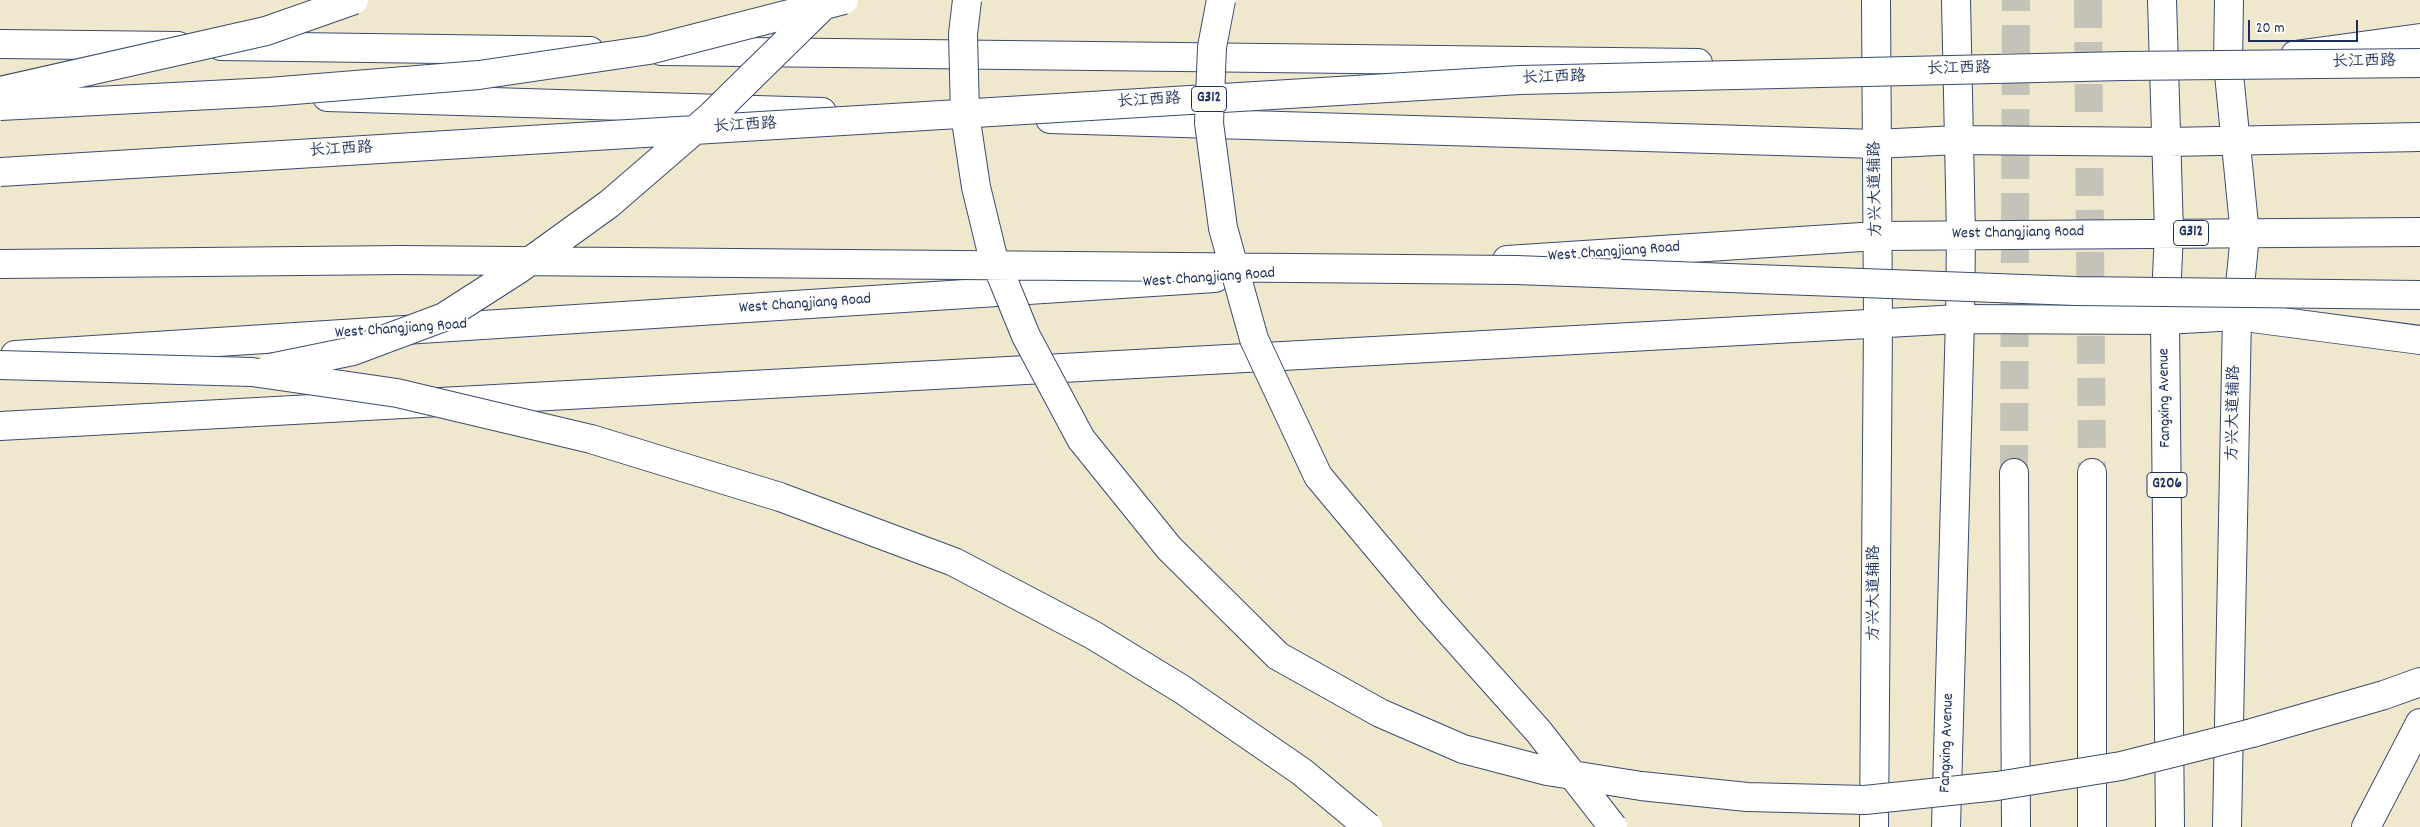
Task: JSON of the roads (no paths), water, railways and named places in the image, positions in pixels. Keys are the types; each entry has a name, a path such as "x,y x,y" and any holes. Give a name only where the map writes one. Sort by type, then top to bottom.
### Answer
{"main road":[{"path":"0,89 266,31 354,0"},
{"path":"252,372 353,351 444,317 511,274 609,204 711,116 830,0"},
{"path":"0,106 269,92 479,75 649,50 844,0"},
{"path":"967,0 963,34 965,114 976,187 992,253 1026,336 1081,439 1169,548 1278,656 1380,713 1463,749 1547,771 1640,786 1746,797 1865,800 1997,786 2121,766 2252,733 2384,695 2420,682"},
{"path":"1221,0 1212,47 1209,123 1223,228 1254,339 1318,476 1431,611 1539,732 1613,827"},
{"name":"方兴大道辅路","path":"1874,827 1878,322 1876,0"},
{"name":"Fangxing Avenue","path":"1946,827 1960,319 1961,235 1956,0"},
{"name":"Fangxing Avenue","path":"2162,0 2170,232 2165,320 2170,827"},
{"name":"方兴大道辅路","path":"2227,827 2236,316 2245,235 2228,64 2229,0"},
{"path":"0,44 1875,66 1956,64 2228,64 2420,38"},
{"name":"长江西路","path":"0,172 1520,80 2123,66 2420,63"},
{"name":"G312","path":"0,89 1876,144 1958,140 2168,142 2420,137"},
{"name":"West Changjiang Road","path":"0,356 1878,236 2170,232 2245,235 2420,232"},
{"path":"0,264 401,260 1516,270 2076,291 2420,295"},
{"path":"0,426 1960,319 2165,320 2236,316 2420,340"},
{"path":"0,365 252,372 396,393 591,439 780,497 954,562 1093,635 1183,690 1302,772 1368,827"},
{"path":"2014,473 2016,827"},
{"path":"2092,473 2092,827"},
{"path":"2366,827 2420,723"}],"tunnel":[{"path":"2014,473 2016,0"},
{"path":"2088,0 2092,473"}]}
